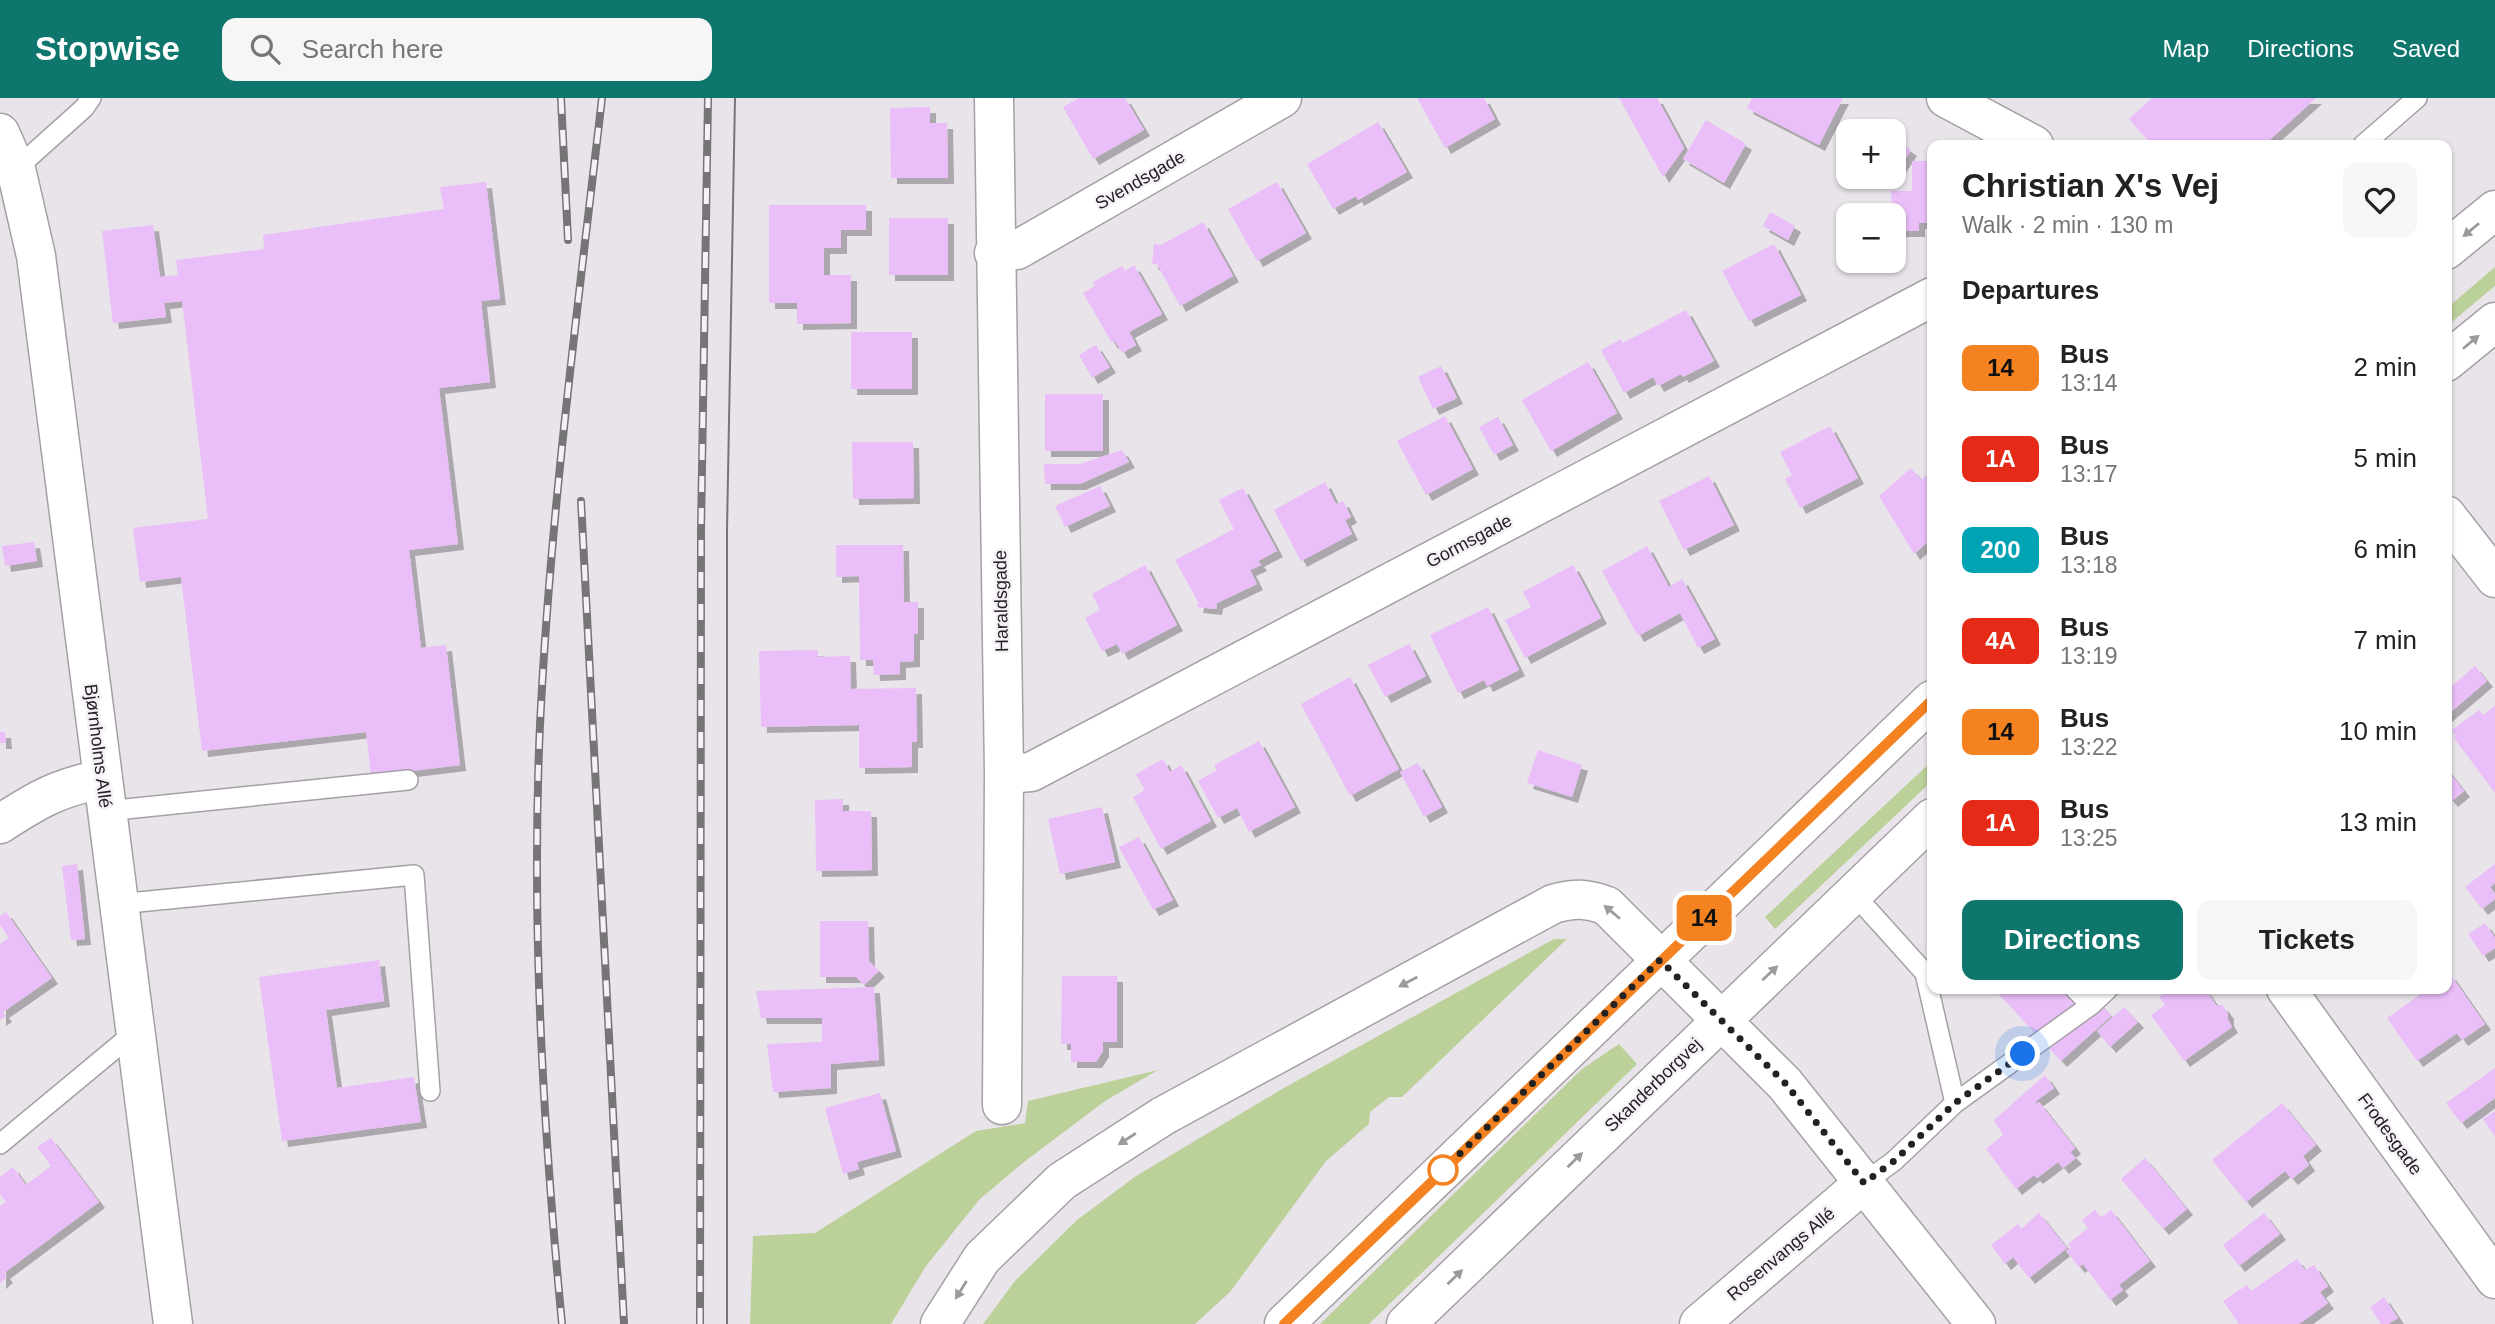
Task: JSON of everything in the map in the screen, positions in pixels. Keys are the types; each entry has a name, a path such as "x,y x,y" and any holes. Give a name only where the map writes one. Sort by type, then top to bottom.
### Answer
{"street":[{"name":"Haraldsgade","path":"993,98 1004,774 1002,1105"},
{"name":"Svendsgade","path":"994,253 1017,250 1282,98"},
{"path":"1946,98 2025,140"},
{"name":"Bjørnholms Allé","path":"0,133 16,169 36,256 173,1324"},
{"path":"2452,245 2495,210"},
{"name":"Gormsgade","path":"1004,774 1031,772 1927,301"},
{"path":"2452,357 2495,322"},
{"path":"2452,523 2495,578"},
{"path":"1284,1324 1927,705"},
{"path":"0,824 40,798 75,785 104,795"},
{"name":"Skanderborgvej","path":"1406,1324 1927,823"},
{"path":"940,1324 982,1258 1062,1181 1163,1116 1553,904 1573,899 1591,900 1607,906 1786,1084 1976,1324"},
{"name":"Frodesgade","path":"2290,994 2495,1279"},
{"name":"Rosenvangs Allé","path":"1699,1324 1864,1183"}],"lane":[{"path":"16,169 84,108 91,98"},
{"path":"2369,140 2417,98"},
{"path":"104,795 408,780"},
{"path":"118,904 414,875 430,1091"},
{"path":"1853,893 1927,968"},
{"path":"1934,994 1955,1103"},
{"path":"2081,994 2091,1004"},
{"path":"1864,1183 1894,1161 1955,1103 2102,994"},
{"path":"0,1144 135,1032"}],"green space":[{"path":"2495,267 2495,286 2452,322 2452,304"},
{"path":"1927,766 1927,786 1775,929 1765,917"},
{"path":"1554,939 1567,939 1402,1097 1389,1097 1370,1112 1369,1124 1326,1161 1230,1292 1195,1324 983,1324 1015,1281 1077,1220 1136,1176 1282,1089"},
{"path":"1619,1044 1637,1064 1369,1324 1320,1324 1582,1069"},
{"path":"1158,1070 1105,1101 979,1200 926,1266 891,1324 750,1324 753,1236 815,1233 976,1131 1025,1123 1028,1101"}],"building":[{"path":"1079,98 1125,98 1144,130 1093,159 1063,107"},
{"path":"1417,98 1484,98 1495,119 1445,148"},
{"path":"1619,98 1657,98 1684,148 1663,177"},
{"path":"1752,98 1843,98 1819,145 1747,108"},
{"path":"2152,98 2316,98 2270,140 2148,140 2129,119"},
{"path":"930,107 930,123 947,123 948,178 891,178 890,108"},
{"path":"1706,120 1746,144 1724,183 1683,159"},
{"path":"1378,122 1407,172 1358,200 1356,196 1333,209 1307,164"},
{"path":"1912,161 1927,161 1927,223 1919,223 1919,231 1906,231 1906,203 1892,203 1891,191 1912,191"},
{"path":"486,182 500,299 481,301 490,382 439,388 458,544 409,550 421,648 446,645 460,765 371,776 366,732 202,751 181,577 140,582 133,528 208,519 182,301 164,303 166,317 113,323 102,231 153,225 160,277 178,275 176,260 264,249 263,235 444,209 440,187"},
{"path":"1277,182 1306,233 1257,261 1228,209"},
{"path":"769,205 866,205 866,230 841,230 841,248 824,248 824,275 851,275 851,323 797,324 797,303 769,303"},
{"path":"1770,212 1795,226 1788,240 1763,226"},
{"path":"889,218 948,218 948,275 889,275"},
{"path":"1203,222 1233,276 1180,306 1157,264 1152,264 1154,244 1161,245"},
{"path":"1774,244 1801,295 1749,321 1722,271"},
{"path":"1134,265 1162,314 1129,332 1136,345 1122,353 1115,341 1112,343 1083,293 1095,286 1093,282 1122,266 1125,271"},
{"path":"1686,310 1714,361 1658,386 1653,377 1624,393 1601,350 1621,339 1623,343"},
{"path":"851,332 912,332 912,389 851,389"},
{"path":"1096,345 1110,367 1092,378 1079,355"},
{"path":"1588,362 1617,413 1551,451 1522,400"},
{"path":"1441,366 1457,398 1433,409 1418,377"},
{"path":"1045,394 1103,394 1103,451 1045,451"},
{"path":"1445,416 1473,469 1426,495 1397,441"},
{"path":"1498,417 1513,445 1494,455 1479,427"},
{"path":"1830,426 1858,478 1800,508 1785,479 1792,475 1780,452"},
{"path":"852,442 913,442 914,498 853,499"},
{"path":"1122,450 1129,462 1080,484 1045,484 1044,464 1080,464"},
{"path":"1911,468 1921,480 1927,475 1927,542 1914,554 1879,496"},
{"path":"1709,476 1734,525 1684,550 1659,501"},
{"path":"1325,482 1336,504 1343,501 1351,517 1345,520 1352,534 1301,561 1274,510"},
{"path":"1100,486 1110,506 1065,527 1055,506"},
{"path":"1243,488 1277,551 1258,561 1261,565 1250,570 1257,584 1217,603 1216,609 1197,607 1198,602 1175,560 1234,529 1219,500"},
{"path":"34,542 37,561 5,566 2,546"},
{"path":"836,545 903,545 904,602 918,602 918,634 914,634 914,661 900,662 900,674 874,675 873,660 860,660 859,576 836,577"},
{"path":"1647,546 1669,587 1682,579 1715,639 1698,648 1680,613 1638,636 1602,571"},
{"path":"1145,565 1177,625 1122,654 1117,644 1102,651 1085,618 1100,610 1092,594"},
{"path":"1573,565 1601,618 1525,658 1505,620 1531,607 1523,592"},
{"path":"1488,607 1519,670 1487,686 1484,680 1458,693 1430,635"},
{"path":"1409,644 1426,676 1385,697 1368,665"},
{"path":"818,650 818,657 850,656 851,689 916,688 917,742 912,742 912,767 859,768 859,725 761,727 759,651"},
{"path":"2475,666 2487,681 2452,711 2452,686"},
{"path":"1350,677 1399,769 1350,796 1301,704"},
{"path":"2495,706 2495,793 2454,738 2456,736 2452,730 2479,710 2483,715"},
{"path":"0,732 5,732 6,743 0,743"},
{"path":"1259,741 1295,807 1249,832 1237,808 1218,818 1198,781 1217,770 1214,765"},
{"path":"1538,750 1582,765 1572,797 1527,783"},
{"path":"1163,759 1170,772 1181,765 1211,821 1161,849 1133,797 1145,790 1136,774"},
{"path":"1418,763 1442,807 1424,817 1400,772"},
{"path":"2452,776 2464,791 2452,801"},
{"path":"843,799 843,811 871,811 872,870 816,871 815,800"},
{"path":"1102,807 1115,862 1060,874 1048,819"},
{"path":"1139,837 1173,900 1153,910 1119,847"},
{"path":"77,864 85,939 71,940 62,866"},
{"path":"2495,864 2495,883 2490,887 2495,899 2482,909 2465,887"},
{"path":"6,912 52,978 3,1012 6,1016 0,1020 0,944 9,938 0,925 0,916"},
{"path":"820,921 868,921 869,961 879,971 864,985 856,977 820,977"},
{"path":"2485,923 2495,938 2495,948 2483,956 2468,934"},
{"path":"379,960 384,1001 326,1010 337,1088 414,1077 421,1122 282,1141 259,977"},
{"path":"1062,976 1117,976 1117,1042 1103,1042 1103,1051 1096,1062 1071,1062 1071,1044 1061,1044"},
{"path":"2452,977 2485,1024 2462,1040 2457,1033 2417,1061 2387,1018 2421,994 2452,994"},
{"path":"874,987 879,1060 831,1064 831,1088 773,1092 767,1044 822,1042 822,1018 761,1018 756,991"},
{"path":"1999,994 2091,994 2111,1016 2061,1061"},
{"path":"2164,994 2208,994 2216,1005 2222,1005 2228,1013 2232,1027 2184,1061 2151,1015 2165,1005 2159,997"},
{"path":"2124,1007 2138,1022 2110,1047 2097,1031"},
{"path":"2495,1068 2495,1098 2461,1123 2446,1103"},
{"path":"2045,1075 2054,1088 2035,1102 2039,1102 2075,1148 2070,1152 2076,1158 2063,1168 2058,1162 2037,1178 2034,1175 2016,1189 1986,1149 2003,1135 1994,1120"},
{"path":"880,1093 896,1151 857,1162 859,1169 843,1174 825,1108"},
{"path":"2282,1103 2316,1145 2303,1156 2309,1165 2292,1179 2285,1171 2246,1202 2212,1160"},
{"path":"2495,1111 2495,1136 2483,1119"},
{"path":"51,1138 99,1202 4,1273 7,1277 0,1283 0,1206 6,1202 0,1194 0,1177 13,1167 26,1185 51,1166 37,1147"},
{"path":"2145,1158 2187,1209 2163,1229 2121,1179"},
{"path":"2095,1210 2101,1218 2111,1210 2150,1261 2119,1285 2123,1290 2110,1300 2083,1264 2079,1267 2066,1251 2071,1248 2068,1244 2088,1228 2082,1220"},
{"path":"2039,1213 2067,1248 2029,1278 2013,1257 2005,1264 1991,1245 2018,1224 2021,1229"},
{"path":"2264,1213 2280,1234 2239,1266 2223,1245"},
{"path":"2297,1259 2305,1270 2314,1265 2328,1286 2320,1292 2328,1303 2299,1324 2239,1324 2223,1301 2247,1285 2251,1291"},
{"path":"2384,1297 2398,1318 2388,1324 2381,1324 2370,1307"}],"tram line":[{"path":"727,1324 727,530 735,98"}],"railway":[{"path":"561,98 568,240"},
{"path":"562,1324 540,1025 537,875 540,725 558,490 602,98"},
{"path":"700,1324 701,530 708,98"},
{"path":"581,501 624,1324"}],"bus line":[{"name":"14","path":"1284,1324 1927,705"}],"route":[{"path":"1443,1170 1438,1175 1660,960 1786,1084 1864,1183 1894,1161 1955,1103 2023,1054"}]}
